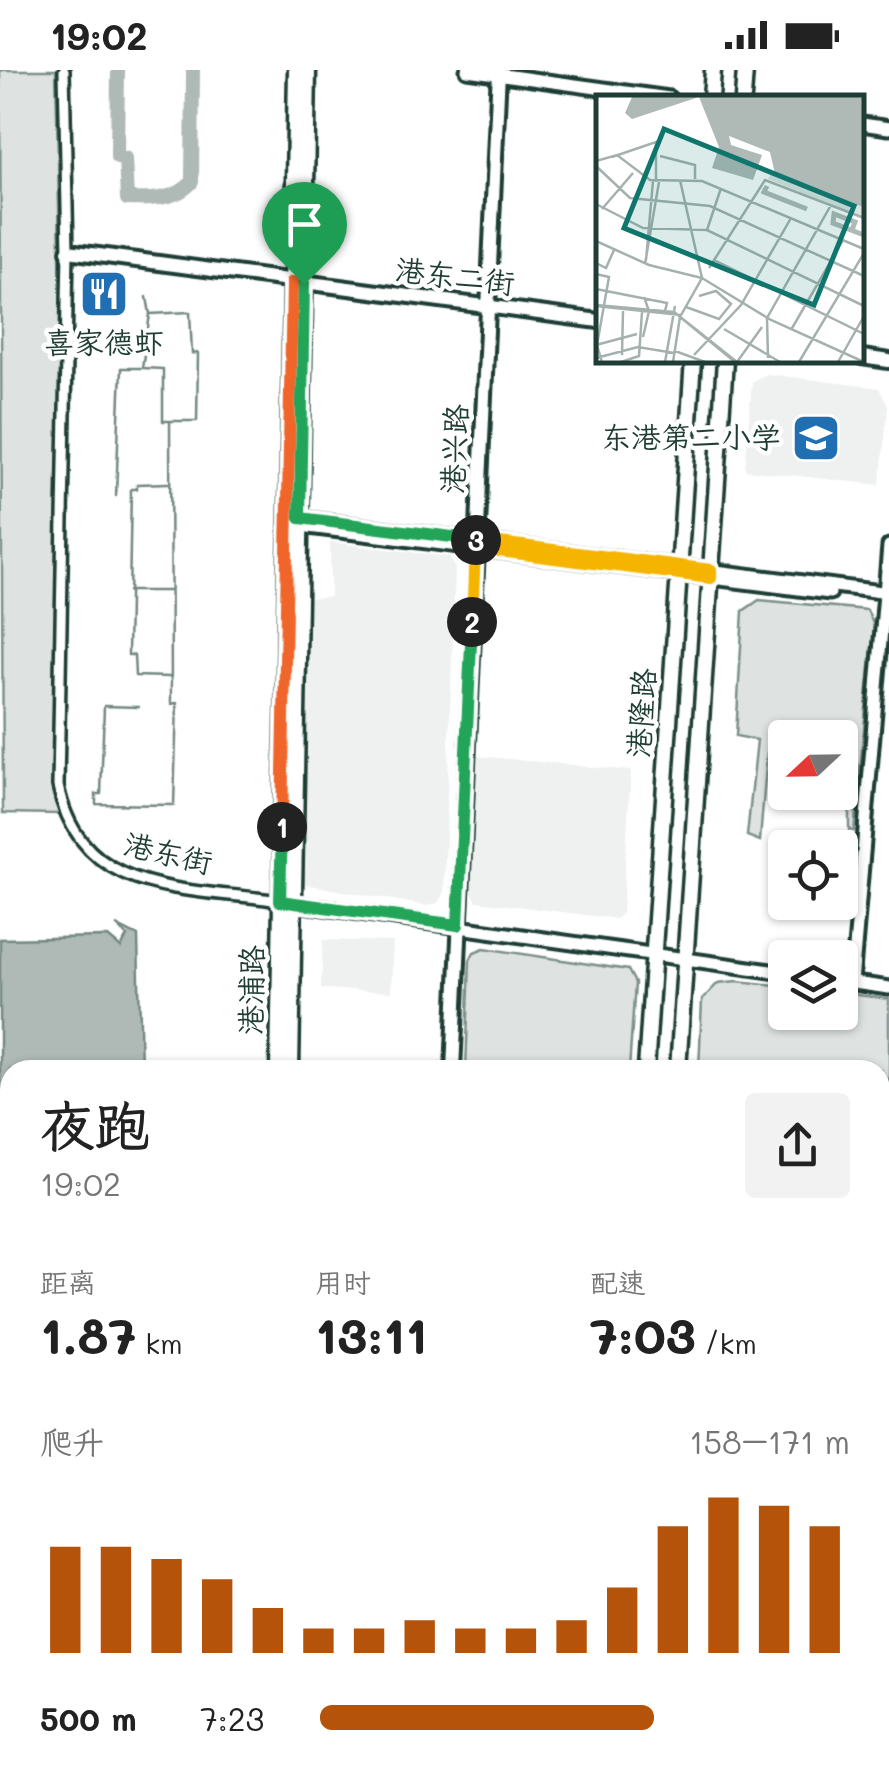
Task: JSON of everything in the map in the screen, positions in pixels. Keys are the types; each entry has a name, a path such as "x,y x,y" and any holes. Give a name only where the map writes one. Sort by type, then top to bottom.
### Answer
{"main road":[{"name":"港浦路","path":"278,1060 296,522 296,70"},
{"name":"港浦路","path":"298,283 308,70"},
{"path":"711,95 713,70"},
{"path":"743,95 745,70"},
{"name":"港兴路","path":"452,1060 499,72"},
{"name":"港东二街","path":"68,250 596,321"},
{"path":"864,357 889,360"},
{"name":"港隆路","path":"647,1060 693,362"},
{"name":"港隆路","path":"679,1060 725,362"},
{"name":"港浦路","path":"286,902 291,1060"}],"street":[{"name":"港东街","path":"64,70 68,250 64,622 58,758 64,814 94,858 129,878 768,971"},
{"path":"468,70 649,95"},
{"path":"864,124 889,128"},
{"path":"296,522 887,597"},
{"path":"850,940 889,546"},
{"path":"858,984 889,988"}],"shaded area":[{"path":"0,70 56,70 62,345 52,765 59,814 3,813"},
{"name":"东港第二小学","path":"766,374 879,388 888,406 880,485 745,470 752,381"},
{"path":"330,542 450,557 455,568 444,892 438,903 427,906 304,884 309,598 330,597"},
{"path":"759,600 867,610 874,626 858,790 858,720 768,720 760,841 747,836 757,740 736,736 743,611"},
{"path":"478,756 631,771 622,913 616,919 477,901 470,889"},
{"path":"849,810 856,810 854,830 849,830"},
{"path":"116,925 138,936 141,1060 0,1060 0,939 108,937 121,948 127,936"},
{"path":"323,940 393,942 391,992 321,989"},
{"path":"484,948 628,970 635,983 630,1060 466,1060 470,960 474,952"},
{"path":"718,983 768,984 768,1030 858,1030 858,995 889,999 889,1060 699,1060 702,1000"}],"waterway":[{"path":"118,70 117,157 125,158 127,199 170,196 192,182 193,70"},
{"path":"116,496 121,368 142,368 150,314 147,297"},
{"path":"142,368 163,369 163,421 197,421 198,353 192,354 190,312 150,314"},
{"path":"139,707 104,706 101,794 96,794 96,804 174,805 177,703 171,704 170,421"},
{"path":"168,483 137,484 137,489 131,489 128,655 134,655 135,676 170,677"},
{"path":"128,591 169,591"}],"place":[{"name":"喜家德虾","path":"104,294"},
{"name":"东港第二小学","path":"816,438"}],"route":[{"path":"292,282 304,284 300,518 711,570 711,578 475,548 458,925 280,901 292,282"}]}
